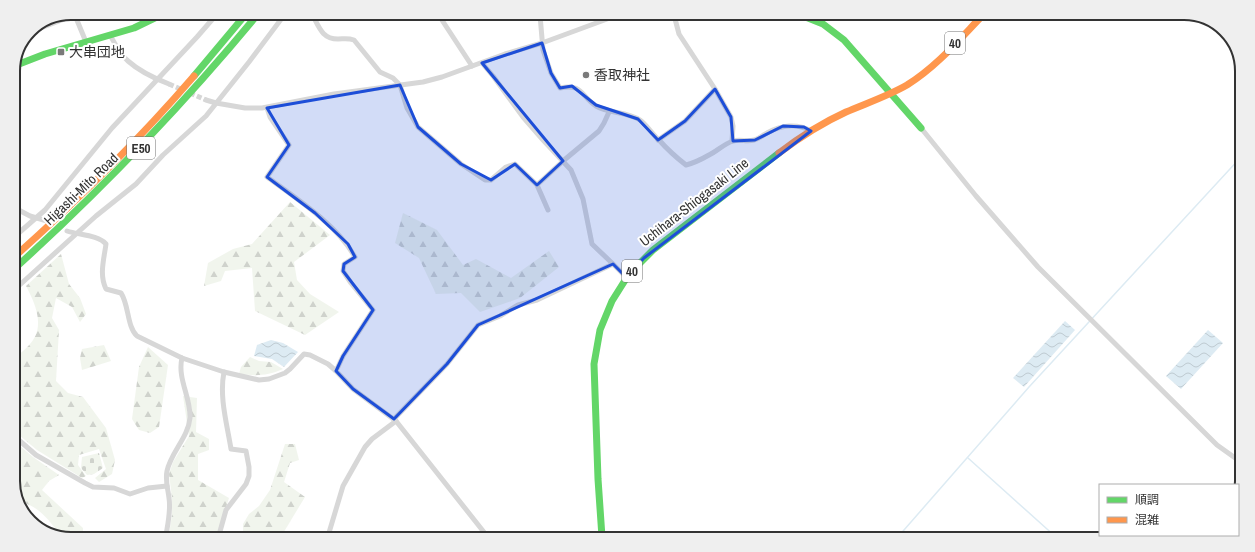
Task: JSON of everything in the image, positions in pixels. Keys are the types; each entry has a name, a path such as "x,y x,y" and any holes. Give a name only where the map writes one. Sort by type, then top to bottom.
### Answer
{"main road":[{"path":"21,61 134,28 151,20"},
{"name":"Higashi-Mito Road","path":"20,252 80,197 144,133 241,20"},
{"name":"Higashi-Mito Road","path":"20,264 87,203 150,139 197,87 253,20"},
{"path":"815,20 821,22 838,34 921,128"},
{"name":"Uchihara-Shiogasaki Line","path":"602,532 598,479 594,364 596,345 603,317 613,296 626,277 635,266 654,250 791,144 837,116 909,84 929,69 978,20"}],"street":[{"path":"78,20 86,42"},
{"path":"20,232 37,218 112,128 158,80 212,20"},
{"path":"20,285 96,216 136,184 163,155 206,116 249,62 280,20"},
{"path":"315,20 326,36 332,39 349,38 354,40 380,72 393,78 400,84 407,108 418,127 461,164 485,180 491,180 506,167 515,164 537,185 548,210"},
{"path":"442,20 472,66"},
{"path":"540,20 543,50 550,73 560,88 568,86 576,88 596,105 609,112 614,111 624,113 643,122 658,140 686,165 709,155 732,141 755,140 767,132 783,126 790,125 804,127 811,131"},
{"path":"206,100 245,108 267,108 334,94 422,82 442,77 604,20"},
{"path":"675,20 679,34 715,89 731,117 733,126 732,141"},
{"path":"51,25 62,21"},
{"path":"110,35 120,52 128,61 158,80 169,84"},
{"path":"482,63 533,128 571,170 583,199 592,244 626,277"},
{"path":"658,140 685,121 715,89"},
{"path":"267,108 270,117 289,145 267,177 315,213 348,244 354,257 344,264 343,271 350,283 373,310 343,356 336,371"},
{"path":"537,185 599,131 609,112"},
{"path":"921,128 976,196 1038,267 1217,445 1235,458"},
{"path":"20,210 47,221"},
{"path":"68,231 100,239 106,244 102,271 103,284 106,289 121,293 125,299 134,334 182,358 251,379 269,379 278,376 290,369 304,354 319,359 336,371 353,389 395,420 484,532"},
{"path":"329,532 343,486 365,447 372,439 395,420 447,364 478,325 500,316 518,305 537,300 613,264"},
{"path":"166,532 170,499 166,486 167,470 189,424 190,416 187,395 180,371 182,358"},
{"path":"220,532 226,510 243,490 248,476 246,451 231,449 222,392 224,372"},
{"path":"20,441 36,455 93,487 114,488 130,494 148,488 166,486"}],"highlighted area":[{"path":"542,43 551,73 560,88 572,86 596,105 638,119 658,140 685,121 715,89 731,117 733,141 755,140 783,126 804,127 811,131 644,258 626,277 613,264 478,325 447,364 394,419 353,389 336,371 343,356 373,310 343,271 344,264 355,257 348,244 315,213 267,177 289,145 267,108 400,85 418,127 461,164 491,180 515,164 537,185 563,161 482,63"}],"green space":[{"path":"290,202 330,235 294,262 297,280 310,294 339,312 305,335 255,311 252,268 225,271 221,281 204,286 208,263 233,249 252,244"},
{"path":"403,213 437,230 463,265 476,259 511,278 549,251 559,267 520,298 480,312 461,293 436,294 419,258 395,243"},
{"path":"61,254 69,284 80,298 86,314 80,322 72,307 56,298 52,318 59,330 56,381 68,393 83,397 106,428 115,460 112,474 99,482 95,478 106,469 99,449 79,455 78,465 86,476 82,478 37,450 20,436 20,353 35,337 38,323 33,300 26,286"},
{"path":"104,345 111,361 82,370 80,358 82,349"},
{"path":"148,347 168,365 159,427 150,433 139,430 132,419 139,367"},
{"path":"250,357 259,361 271,362 283,369 261,375 239,374 241,367"},
{"path":"183,396 197,398 196,432 209,439 209,450 198,454 198,480 229,498 218,532 169,532 172,514 172,498 169,474 173,462 189,436"},
{"path":"285,444 295,444 299,460 290,463 284,482 305,497 284,532 243,532 243,524 249,514 259,506 270,490"},
{"path":"20,446 59,475 49,481 42,490 83,528 83,532 61,531 56,529 43,514 32,506 26,504 20,484"},
{"path":"99,453 103,468 94,474 87,475 81,468 82,457"}],"water":[{"path":"1065,321 1075,330 1024,387 1013,378"},
{"path":"1208,330 1223,343 1181,389 1166,376"},
{"path":"271,340 283,343 298,352 284,367 272,359 254,356 257,345"}],"waterway":[{"path":"902,532 1029,387 1235,164"},
{"path":"968,458 1050,532"}],"tunnel":[{"path":"169,84 183,90"},
{"path":"190,93 206,100"}],"traffic: fast":[{"path":"21,63 45,54 134,28 151,20"},
{"path":"194,76 241,20"},
{"path":"20,264 78,209 140,146 200,82 253,20"},
{"path":"813,20 823,24 844,40 921,128"},
{"path":"602,532 598,479 594,364 600,330 612,301 629,274 653,250 779,153"}],"traffic: slow":[{"path":"779,153 828,121 892,93 918,78 946,53 978,20"},
{"path":"20,252 106,170 151,124 194,76"}],"place":[{"name":"大串団地","path":"61,52"},
{"name":"香取神社","path":"586,75"}]}
